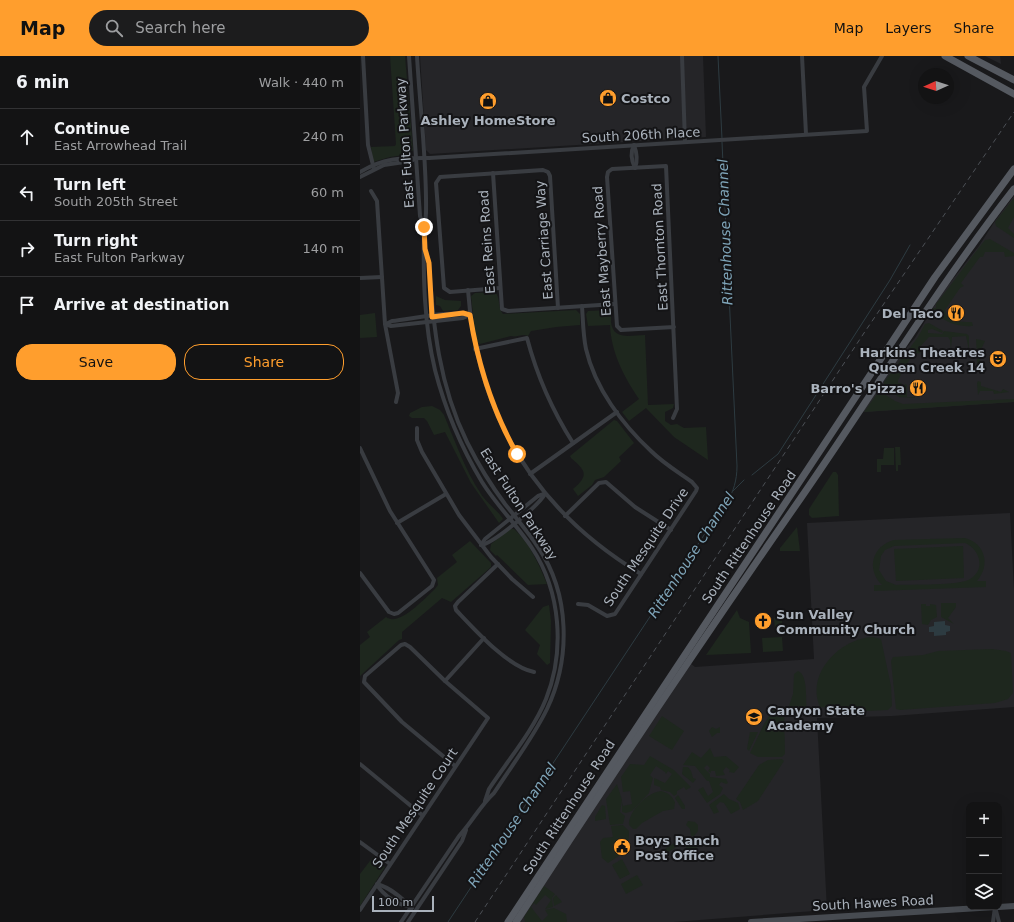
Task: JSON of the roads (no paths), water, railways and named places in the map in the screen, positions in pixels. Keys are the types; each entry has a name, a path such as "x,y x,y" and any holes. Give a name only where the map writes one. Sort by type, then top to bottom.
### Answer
{"main road":[{"path":"945,56 1014,94"},
{"path":"968,56 1014,80"},
{"name":"South Rittenhouse Road","path":"516,922 630,742 935,277 1014,169"},
{"name":"South Rittenhouse Road","path":"508,922 630,742 791,513 923,314 985,226 1014,189"},
{"path":"977,220 985,226"},
{"path":"923,314 922,306 934,286 935,277"},
{"path":"876,384 874,378 885,361 885,353"},
{"path":"783,508 791,513"},
{"name":"South Hawes Road","path":"1002,907 1014,906"},
{"name":"South Hawes Road","path":"751,922 966,909"}],"street":[{"path":"363,56 368,145 373,167"},
{"name":"East Fulton Parkway","path":"409,56 420,216 424,227"},
{"name":"East Fulton Parkway","path":"417,56 426,215 424,227 425,249 423,265 426,317 435,370 455,429 479,477 533,550 547,578 556,610 558,647 553,676 546,700 531,726 489,789 485,801"},
{"path":"682,56 685,142"},
{"path":"802,56 806,134"},
{"name":"South 206th Place","path":"360,172 373,167 411,161 417,158 867,131 864,88 882,56"},
{"path":"360,102 365,102"},
{"path":"634,145 631,151 632,161 635,168"},
{"name":"East Thornton Road","path":"635,168 666,166 677,409 674,418"},
{"name":"South 206th Place","path":"360,177 373,167"},
{"name":"East Mayberry Road","path":"635,168 612,169 608,172 615,304 618,328 623,330 674,327"},
{"name":"East Carriage Way","path":"493,173 543,170 548,172 550,176 558,308"},
{"path":"493,173 443,176 438,179 436,183 443,286 446,290 500,288"},
{"name":"East Reins Road","path":"493,173 501,304 503,310 558,308"},
{"path":"371,191 377,201 385,324 398,393 396,402"},
{"name":"East Fulton Parkway","path":"401,922 459,836 467,828 485,801 494,793 544,715 557,685 563,655 562,614 556,587 539,548 487,478 460,427 442,372 432,317 429,263 425,249"},
{"path":"360,278 382,277"},
{"path":"468,290 475,349 496,414 513,448 545,494 565,516 600,547 641,574"},
{"path":"558,308 615,304"},
{"path":"530,474 617,412 605,394 590,361 584,339 582,306"},
{"path":"385,324 392,321 463,313 470,315"},
{"path":"385,324 391,326 433,322 463,318 470,315"},
{"path":"475,349 527,338 541,382 557,417 573,443"},
{"name":"South Mesquite Drive","path":"578,604 588,605 607,616 611,617 615,614 697,488 692,482 652,451 637,437 617,412"},
{"path":"417,428 417,440 422,452 446,494 481,545 498,564 533,596"},
{"path":"360,448 376,486 396,524 433,576 434,583 398,613 394,614 389,612 360,572"},
{"path":"565,516 602,481 606,482 635,507 671,530"},
{"path":"396,524 446,494"},
{"path":"481,545 538,496 545,494"},
{"path":"481,545 488,544 541,501 545,494"},
{"path":"498,564 458,602 455,606 456,610 484,638 524,670 534,672"},
{"path":"455,766 428,745 388,709 365,685 364,679 398,647 405,644 410,647 445,682 484,638"},
{"name":"South Mesquite Court","path":"360,910 488,718 445,682"},
{"path":"360,764 422,815"},
{"name":"East Fulton Parkway","path":"408,922 462,841 467,828"},
{"path":"360,842 390,864"},
{"path":"377,884 381,891 403,906 411,907 416,911"},
{"path":"993,922 996,910"},
{"path":"997,910 999,922"}],"waterway":[{"name":"Rittenhouse Channel","path":"718,56 722,139"},
{"name":"Rittenhouse Channel","path":"448,922 706,532 728,502 731,494 737,466 722,142"},
{"path":"752,475 778,454 890,280 910,245"},
{"name":"Rittenhouse Channel","path":"733,491 744,480"}],"railway":[{"path":"475,922 864,333 1014,112"}],"place":[{"name":"Costco","path":"608,98"},
{"name":"Ashley HomeStore","path":"488,101"},
{"name":"Del Taco","path":"956,313"},
{"name":"Harkins Theatres Queen Creek 14","path":"998,359"},
{"name":"Barro's Pizza","path":"918,388"},
{"name":"Sun Valley Community Church","path":"763,621"},
{"name":"Canyon State Academy","path":"754,717"},
{"name":"Boys Ranch Post Office","path":"622,847"}]}
